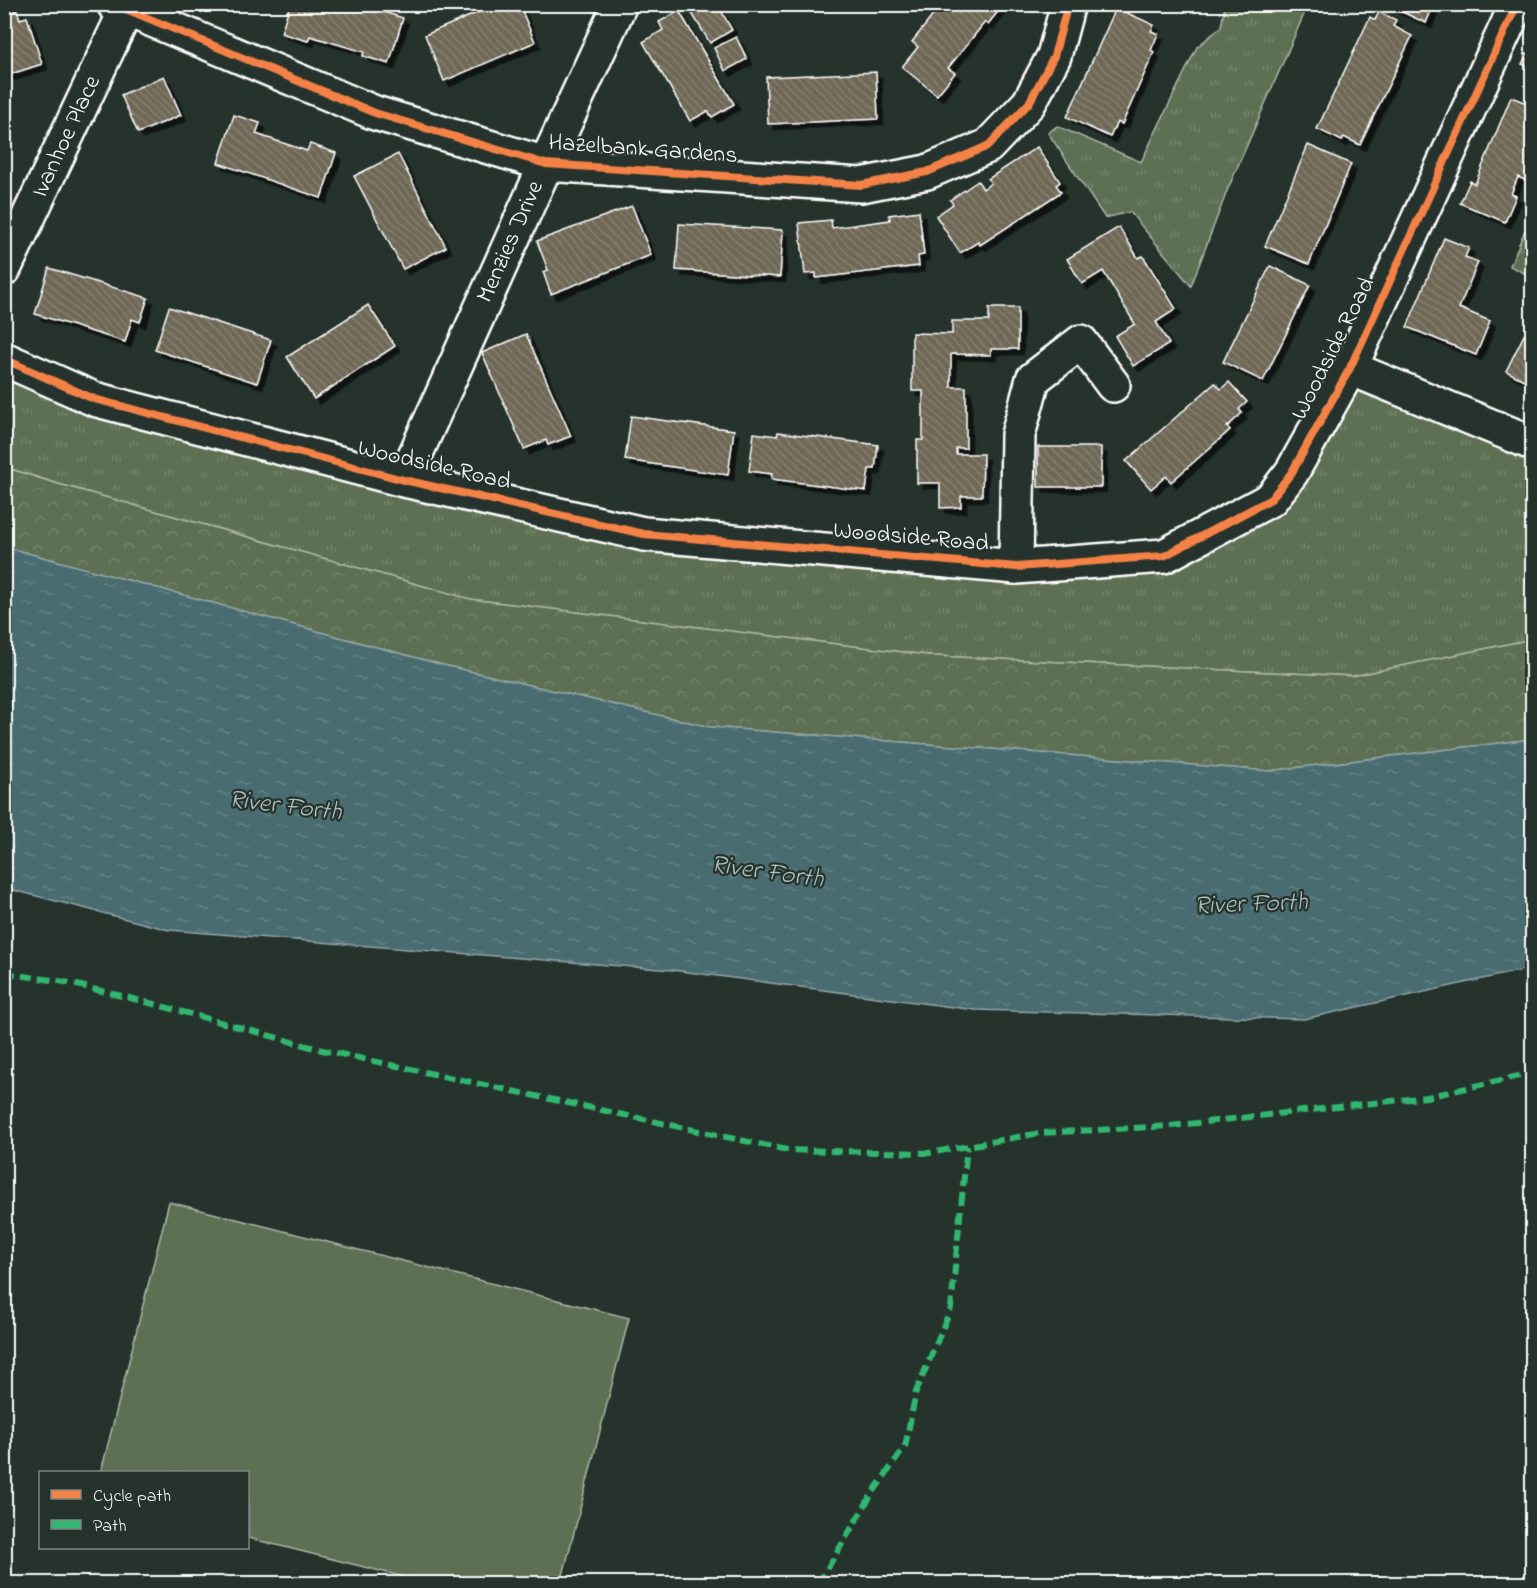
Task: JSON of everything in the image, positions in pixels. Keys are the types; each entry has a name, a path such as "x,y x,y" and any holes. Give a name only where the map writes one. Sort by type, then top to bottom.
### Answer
{"street":[{"name":"Menzies Drive","path":"404,480 620,4"},
{"name":"Hazelbank Gardens","path":"123,6 375,113 546,164 861,185 927,172 988,146 1029,103 1054,56 1068,4"},
{"name":"Woodside Road","path":"4,359 94,399 404,480 644,534 1016,567 1164,556 1271,499 1292,472 1350,368 1517,4"},
{"name":"Ivanhoe Place","path":"4,269 123,6"},
{"path":"1016,567 1018,435 1033,379 1082,342 1113,385"},
{"path":"1350,368 1533,443"}],"green space":[{"path":"1225,5 1308,5 1227,191 1191,286 1130,212 1105,218 1048,133 1057,126 1141,162 1197,47 1221,27"},
{"path":"1525,230 1532,233 1532,277 1510,266"},
{"path":"5,362 701,547 1132,567 1315,460 1357,391 1532,460 1532,639 1353,676 935,656 470,599 5,467"},
{"path":"4,467 470,599 935,656 1353,676 1532,639 1532,739 1269,771 710,727 443,665 5,547"},
{"path":"169,1202 629,1318 561,1583 428,1583 249,1538 249,1471 101,1471"}],"water":[{"name":"River Forth","path":"5,547 443,665 710,727 1269,771 1532,739 1532,968 1304,1019 975,1010 672,970 169,930 5,888"}],"building":[{"path":"290,4 358,4 403,18 389,64 363,56 364,52 310,36 308,41 281,33"},
{"path":"498,4 519,4 535,42 444,81 425,35"},
{"path":"700,4 717,4 732,30 710,43 690,10"},
{"path":"942,4 1004,4 988,24 985,22 948,68 955,73 937,95 902,67 918,47 912,42"},
{"path":"1385,4 1434,4 1426,23"},
{"path":"1116,8 1154,25 1151,31 1158,34 1151,50 1154,52 1122,124 1117,122 1110,137 1067,117"},
{"path":"17,10 20,19 27,17 42,64 8,75 4,63 4,14"},
{"path":"679,11 734,104 712,117 708,111 690,121 643,42 663,30 659,22"},
{"path":"1379,12 1396,20 1393,26 1412,36 1360,145 1344,137 1342,141 1317,129 1370,17 1375,20"},
{"path":"736,37 747,59 725,71 714,48"},
{"path":"1532,52 1532,68 1522,64 1527,53 1531,55"},
{"path":"876,72 878,119 768,124 766,77"},
{"path":"164,76 181,115 138,133 121,95"},
{"path":"1511,97 1532,105 1530,157 1532,167 1527,181 1518,177 1511,194 1516,196 1505,222 1460,203 1470,181 1475,184"},
{"path":"234,115 260,123 256,134 307,151 310,144 336,153 321,198 218,163"},
{"path":"1308,145 1351,164 1309,264 1265,246"},
{"path":"1037,147 1060,182 1056,185 1061,192 980,245 978,242 960,253 936,216 953,204 950,200 978,181 983,189 991,183 988,179"},
{"path":"398,154 446,247 403,269 354,176"},
{"path":"632,206 651,255 551,294 543,272 548,270 537,241"},
{"path":"919,211 924,255 918,256 919,266 816,278 816,273 805,274 799,223 831,220 832,228 890,220 889,215"},
{"path":"679,224 783,230 780,277 676,270"},
{"path":"1119,227 1138,258 1143,256 1176,309 1156,322 1169,344 1133,366 1115,336 1135,324 1103,271 1082,284 1067,259"},
{"path":"1444,238 1469,248 1465,257 1478,262 1459,308 1490,321 1476,355 1407,327"},
{"path":"1270,266 1310,285 1263,381 1223,362"},
{"path":"49,268 148,298 140,322 132,319 125,342 35,314"},
{"path":"368,305 395,346 314,399 287,357"},
{"path":"169,307 271,340 257,383 155,350"},
{"path":"989,308 1018,308 1018,349 991,349 991,355 951,354 951,387 966,387 966,448 956,448 956,454 983,454 982,496 961,496 961,507 940,508 940,483 917,483 917,440 923,440 923,391 912,391 912,333 952,334 952,321 989,321"},
{"path":"526,334 571,436 548,445 546,440 524,449 482,353"},
{"path":"1524,335 1532,339 1532,384 1506,371"},
{"path":"1229,382 1247,402 1239,409 1242,413 1227,427 1230,430 1171,482 1166,476 1151,489 1126,461 1215,383 1221,389"},
{"path":"631,416 734,430 728,475 625,460"},
{"path":"778,432 878,445 875,469 869,469 866,491 771,479 772,474 749,471 754,433 777,436"},
{"path":"1038,447 1101,447 1101,487 1038,487"}],"marked path":[{"path":"4,973 65,982 322,1050 787,1150 929,1153 1040,1133 1170,1126 1427,1097 1532,1073"},
{"path":"818,1584 872,1494 905,1447 916,1392 951,1308 967,1146"}],"cycle path":[{"path":"114,4 375,113 546,164 861,185 927,172 988,146 1029,103 1054,56 1068,4"},
{"path":"4,359 94,399 404,480 644,534 1016,567 1164,556 1271,499 1292,472 1350,368 1517,4"}]}
